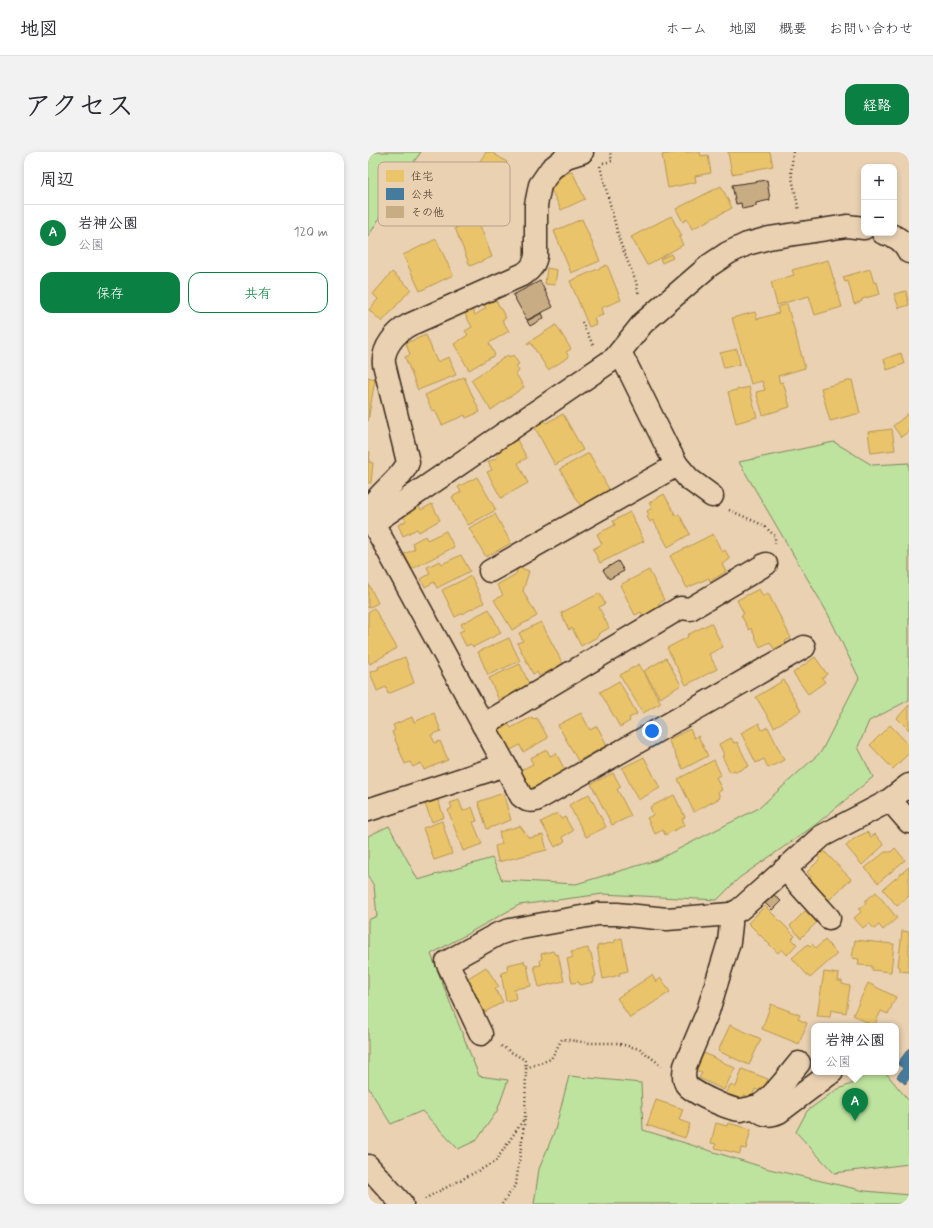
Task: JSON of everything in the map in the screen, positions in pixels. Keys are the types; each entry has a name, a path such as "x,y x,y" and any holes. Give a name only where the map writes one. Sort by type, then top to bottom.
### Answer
{"street":[{"path":"582,152 566,157 551,169 540,185 536,205 536,256 530,270 409,325 399,332 387,348 383,358 384,364 408,462 405,469 374,501 370,517 521,796 525,800 536,800 804,647"},
{"path":"370,517 611,360 620,352 643,323 710,265 728,253 748,244 769,238 846,226 861,228"},
{"path":"892,236 898,238 908,247"},
{"path":"620,352 668,450 677,465 689,479 712,496"},
{"path":"490,571 677,465"},
{"path":"483,725 680,608 690,609 766,564"},
{"path":"368,810 505,765"},
{"path":"481,1034 447,962 498,934 516,928 598,914 617,914 667,919 731,914 745,905 825,833 890,800 909,785"},
{"path":"890,800 909,822"},
{"path":"785,869 829,918"},
{"path":"731,914 727,949 707,1015 685,1066 684,1075 686,1084 723,1106 740,1110 757,1106 771,1096 799,1063"},
{"path":"754,1107 766,1115 773,1115 780,1112 828,1075"},
{"path":"368,1166 402,1204"}],"path":[{"path":"610,152 612,161 599,164 620,242 636,282 639,295 637,302"},
{"path":"793,152 791,173 799,210 796,213"},
{"path":"712,496 718,503 726,508 763,525 775,536 776,552 766,564"},
{"path":"481,1034 525,1060 526,1068 525,1118 516,1184 502,1204"},
{"path":"526,1068 551,1059 562,1040 590,1043 616,1043 640,1049 668,1070"},
{"path":"424,1200 495,1162 525,1118"}],"green space":[{"path":"368,152 421,152 414,162 378,162 378,220 368,237"},
{"path":"834,442 872,465 909,463 909,700 869,721 858,747 873,777 814,826 739,878 717,900 603,894 519,905 431,954 479,1076 508,1080 497,1111 477,1140 458,1149 422,1111 391,1124 368,1087 368,920 377,916 374,886 368,876 368,836 389,826 418,880 492,858 502,880 576,884 657,860 759,808 821,752 859,678 827,612 739,462"},
{"path":"857,1075 887,1075 909,1101 909,1164 834,1173 796,1132 807,1111 836,1090 854,1083"},
{"path":"569,1076 641,1083 643,1130 769,1169 865,1191 909,1195 909,1204 534,1204 539,1169 555,1130"}],"building: 住宅":[{"path":"486,152 491,152 507,162 479,162"},
{"path":"679,152 700,152 701,156 708,155 711,173 695,176 696,182 668,188 662,155"},
{"path":"728,152 770,152 773,166 732,174"},
{"path":"572,171 585,199 561,210 548,183"},
{"path":"721,186 732,208 692,229 687,219 683,222 676,209"},
{"path":"671,216 682,236 679,237 683,245 647,265 631,237"},
{"path":"582,219 600,261 571,273 554,231"},
{"path":"461,226 480,226 492,257 470,266 455,228"},
{"path":"436,239 453,275 420,291 403,255"},
{"path":"671,254 673,258 662,263 660,259"},
{"path":"828,260 842,307 815,315 809,296 777,305 771,282 794,275 792,270"},
{"path":"607,265 621,300 601,308 603,315 594,318 596,324 589,327 570,281"},
{"path":"547,268 557,270 555,285 545,284"},
{"path":"870,269 874,283 877,282 880,294 862,299 862,301 854,304 848,281 845,282 843,277"},
{"path":"392,272 411,289 382,322 369,310 378,299 373,294"},
{"path":"906,291 909,305 899,308 894,294"},
{"path":"495,299 506,318 502,320 509,331 489,343 495,355 469,370 454,344 468,335 465,331 472,327 465,314 472,309 475,315 486,308 484,305"},
{"path":"787,304 805,368 778,376 780,383 783,382 790,407 763,415 756,392 765,390 762,381 751,384 732,318 755,312 757,319 779,313 777,307"},
{"path":"556,325 571,349 566,352 569,357 548,370 531,343 528,345 527,343"},
{"path":"426,335 437,362 449,357 456,375 418,390 405,357 410,355 406,343"},
{"path":"737,349 740,364 724,368 720,353"},
{"path":"901,353 904,364 887,370 884,359"},
{"path":"508,355 509,357 513,355 519,364 516,366 519,371 516,374 524,387 491,410 471,380"},
{"path":"368,377 375,379 368,421"},
{"path":"464,377 480,412 466,418 465,415 442,425 435,410 432,411 425,395"},
{"path":"852,380 860,413 830,421 821,388"},
{"path":"749,387 757,417 736,423 728,392"},
{"path":"909,413 909,431 901,437 893,426"},
{"path":"563,414 583,450 555,465 534,426 544,420 546,423"},
{"path":"892,429 895,450 871,453 868,432"},
{"path":"517,440 527,458 518,463 528,483 501,498 487,472 492,470 488,462 498,457 495,452"},
{"path":"368,451 370,452 369,462 373,463 371,483 368,483"},
{"path":"589,453 610,491 581,507 560,469"},
{"path":"477,477 496,510 468,525 452,497 461,492 458,487"},
{"path":"664,494 676,516 679,514 690,534 668,547 653,520 650,522 647,517 649,515 647,511 652,508 649,503"},
{"path":"432,504 440,520 419,532 417,529 403,536 398,525 406,521 402,515 419,506 421,510"},
{"path":"630,512 644,541 600,563 593,549 602,544 597,534 615,525 613,521"},
{"path":"495,514 511,543 486,557 469,528"},
{"path":"446,531 454,547 412,569 404,554 415,549 412,543 425,536 427,540"},
{"path":"713,534 722,552 725,550 730,559 722,564 726,572 710,581 709,578 687,588 670,556"},
{"path":"461,555 470,571 437,588 434,582 425,587 421,579 430,574 427,567 440,561 442,564"},
{"path":"518,567 529,571 523,591 537,616 512,630 494,600 503,595 497,585 516,574"},
{"path":"649,570 664,600 658,604 660,608 643,617 641,612 635,615 620,585"},
{"path":"471,576 484,603 455,617 442,590"},
{"path":"368,583 378,603 368,608"},
{"path":"759,589 763,596 768,593 791,638 785,641 786,643 774,649 770,642 760,647 751,628 749,630 741,615 744,614 737,600"},
{"path":"600,593 605,604 599,607 609,628 598,634 599,636 581,646 572,628 569,630 561,613"},
{"path":"374,608 397,648 370,664 368,660 368,612"},
{"path":"489,609 501,633 473,647 471,644 466,646 459,632 464,630 461,624"},
{"path":"541,622 563,664 539,676 537,672 533,674 517,643 523,641 519,633"},
{"path":"711,623 723,647 709,654 717,669 686,685 667,648 688,637 687,635"},
{"path":"509,638 520,661 488,675 478,652"},
{"path":"405,657 414,683 388,694 386,687 377,691 370,672 379,669 378,667"},
{"path":"815,657 827,674 822,678 825,682 808,694 793,673"},
{"path":"666,658 681,685 660,698 644,671"},
{"path":"520,664 530,686 499,700 489,678"},
{"path":"639,664 661,703 643,713 620,675"},
{"path":"784,680 801,711 774,727 756,697"},
{"path":"619,681 637,714 629,718 630,721 620,727 600,692"},
{"path":"909,705 909,730 897,718"},
{"path":"434,713 441,731 431,735 435,743 440,741 448,760 424,770 421,763 413,767 410,762 405,764 392,732 395,730 393,725 412,717 414,722"},
{"path":"581,713 590,730 597,726 607,745 578,761 558,725"},
{"path":"532,717 533,719 537,718 548,738 523,752 520,745 507,752 496,731 508,724 511,728"},
{"path":"759,723 762,730 768,727 784,760 768,768 764,759 756,763 741,733"},
{"path":"890,725 909,745 909,753 893,769 870,745"},
{"path":"690,729 694,738 698,736 708,756 683,769 668,740"},
{"path":"731,738 734,743 737,742 749,766 736,772 735,770 730,772 722,756 724,755 719,744"},
{"path":"547,750 550,756 556,753 566,772 530,792 519,771 533,764 530,758"},
{"path":"644,757 660,788 638,800 622,768"},
{"path":"714,760 721,775 716,777 722,790 718,792 720,798 694,812 678,779"},
{"path":"613,773 621,787 617,789 631,816 612,825 591,784"},
{"path":"503,793 511,820 487,829 478,802"},
{"path":"589,794 606,827 586,837 569,805"},
{"path":"674,795 685,817 682,819 685,825 665,835 663,830 655,834 647,818 653,815 650,807"},
{"path":"438,800 444,817 432,822 425,804"},
{"path":"459,800 463,811 472,807 477,821 473,822 482,844 463,851 448,810 452,808 450,803"},
{"path":"557,813 561,819 565,817 573,831 562,837 565,841 555,847 541,822"},
{"path":"442,821 452,854 434,860 423,828"},
{"path":"520,826 529,838 543,835 547,850 498,862 495,846 502,844 499,832"},
{"path":"867,832 871,837 875,834 884,845 862,865 846,846 855,838"},
{"path":"895,848 905,860 878,883 865,868 885,852 891,852"},
{"path":"823,850 851,879 829,900 808,880 811,877 807,872 820,859 817,856"},
{"path":"909,867 909,896 897,906 883,889"},
{"path":"876,892 897,918 883,930 879,925 874,929 869,923 863,928 854,918 861,912 859,909 866,903 865,901"},
{"path":"765,906 795,936 792,939 797,944 787,955 782,949 778,953 748,923"},
{"path":"805,911 817,922 801,938 790,926"},
{"path":"902,931 909,932 909,972 900,971 900,967 898,966"},
{"path":"622,938 628,971 619,973 620,975 603,979 597,946 615,942 615,940"},
{"path":"825,940 837,954 810,978 792,958 808,944 810,946 812,944 816,948"},
{"path":"855,940 894,944 891,972 872,970 872,966 858,965 859,959 852,958"},
{"path":"588,948 589,953 591,953 596,976 594,977 594,982 580,985 579,982 572,983 567,959 573,957 571,952"},
{"path":"553,951 555,955 558,954 564,981 539,987 534,966 541,965 541,954"},
{"path":"524,961 525,964 527,964 531,986 514,989 516,999 506,1001 501,973 508,971 507,965"},
{"path":"486,967 499,987 495,989 503,1002 485,1012 465,980"},
{"path":"824,972 839,974 838,981 842,981 842,984 850,986 846,1013 831,1010 830,1017 817,1016"},
{"path":"652,975 656,982 661,978 670,992 630,1018 617,998"},
{"path":"868,983 896,997 888,1014 881,1011 875,1023 868,1023 853,1015"},
{"path":"771,1004 800,1015 798,1019 807,1023 799,1044 762,1029"},
{"path":"730,1025 761,1039 749,1065 718,1051"},
{"path":"704,1053 735,1068 724,1090 699,1078 702,1073 696,1070"},
{"path":"742,1069 768,1079 763,1092 755,1089 752,1098 744,1095 742,1101 726,1094 730,1085 736,1087"},
{"path":"656,1100 683,1109 679,1120 690,1124 685,1138 647,1125"},
{"path":"716,1123 727,1126 728,1123 751,1129 746,1149 741,1148 740,1154 715,1148 716,1144 711,1143"}],"building: 公共":[{"path":"909,1048 909,1079 905,1084 897,1077 903,1068 899,1065 899,1061"}],"building: その他":[{"path":"767,180 770,200 756,203 756,206 742,209 741,203 736,204 732,185"},
{"path":"540,281 553,307 527,320 513,295"},
{"path":"542,313 544,318 530,326 527,321"},
{"path":"618,561 624,571 609,579 603,570"},
{"path":"774,895 781,901 772,910 765,903"}],"place":[{"name":"岩神公園","path":"855,1121"}]}
